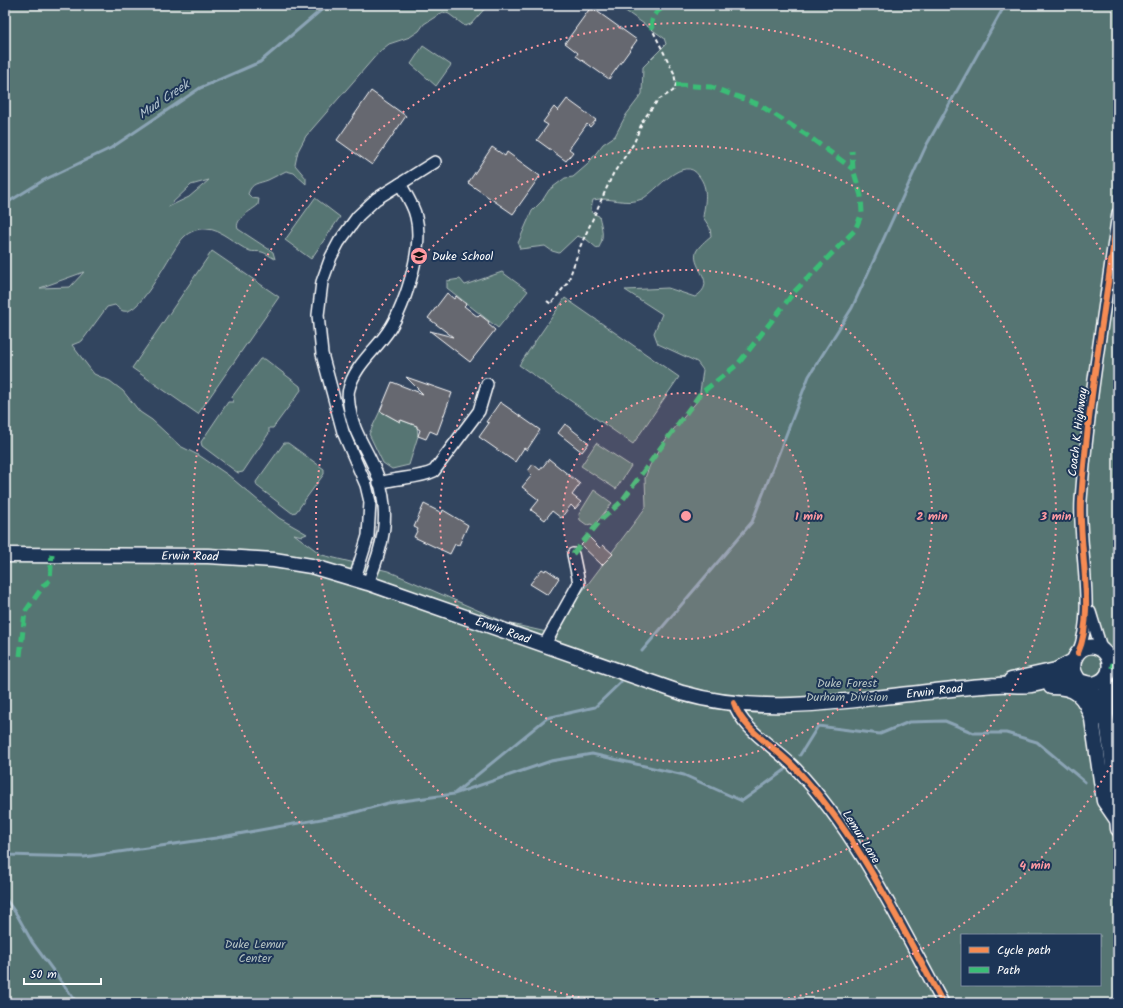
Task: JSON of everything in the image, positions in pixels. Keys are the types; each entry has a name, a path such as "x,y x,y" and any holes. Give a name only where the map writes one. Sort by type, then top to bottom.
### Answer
{"main road":[{"name":"Erwin Road","path":"5,555 235,557 292,563 361,580 682,693 699,698 734,704 762,706 814,703 998,685 1031,685 1063,679 1083,682"},
{"path":"1102,651 1098,648 1087,648 1076,657 1075,674 1090,688 1097,704 1110,800 1117,824"},
{"name":"Coach K Highway","path":"1102,651 1109,659 1110,665 1106,676 1106,715 1112,758 1117,824"},
{"name":"Erwin Road","path":"998,685 1016,678 1056,670 1076,657"},
{"path":"1083,682 1097,683 1106,676"},
{"path":"1031,685 1069,688 1076,692 1086,704 1092,719 1104,801 1117,824"}],"street":[{"path":"361,580 368,536 370,502 366,485 343,432 332,385 322,354 318,315 322,282 331,257 339,242 358,216 376,199 435,162"},
{"path":"350,417 348,391 352,378 385,336 409,287 415,261 418,232 416,216 400,184"},
{"name":"Coach K Highway","path":"1076,657 1086,626 1086,595 1081,526 1081,501 1087,442 1118,213"},
{"path":"379,483 392,479 426,474 434,471 480,411 487,384"},
{"path":"332,385 350,417 379,483 385,517 380,555 361,580"},
{"path":"545,644 579,583 573,554"},
{"name":"Coach K Highway","path":"1086,595 1102,651"},
{"name":"Lemur Lane","path":"734,704 737,712 746,725 795,768 834,815 870,871 943,1003"}],"path":[{"path":"547,301 551,304 568,282 580,247 613,174 634,143 643,120 658,100 674,91 676,85 674,73 652,29"}],"shaded area":[{"name":"Duke School","path":"250,5 617,5 884,188 551,633 507,623 388,571 322,555 5,321 5,191"}],"green space":[{"name":"Duke Forest Durham Division","path":"5,5 488,5 471,24 465,26 449,14 443,12 424,24 419,31 410,37 389,44 379,52 306,136 298,151 295,165 306,178 306,184 294,173 286,171 251,187 248,194 252,198 259,199 258,205 238,222 238,229 273,252 275,259 262,252 250,251 218,232 203,229 194,231 186,235 178,244 147,293 138,304 130,310 123,311 115,305 107,307 82,341 72,345 94,374 110,381 123,391 140,412 152,420 180,446 200,456 228,475 279,518 307,534 302,536 294,534 322,555 388,571 507,623 551,633 646,507 645,478 650,465 668,436 699,399 703,370 697,362 658,344 654,333 662,314 625,290 668,288 695,297 705,286 703,275 697,264 696,252 711,236 710,228 703,217 706,196 704,186 699,176 693,170 686,169 678,171 648,195 636,201 630,202 605,199 593,200 591,208 592,213 599,216 602,229 602,241 598,249 586,239 577,236 559,253 552,251 545,246 520,249 518,243 532,211 542,201 549,190 565,178 573,177 587,165 603,144 615,136 626,115 642,94 643,67 666,44 664,38 617,5 1118,5 1118,1003 5,1003","holes":["209,180 189,197 168,207 191,185","84,272 70,287 40,288"]},
{"path":"423,46 451,65 436,86 411,64"},
{"path":"315,198 340,217 311,259 285,240"},
{"path":"212,251 279,297 198,414 132,368"},
{"path":"502,272 528,291 498,328 447,288 447,281 460,279 465,285"},
{"path":"565,298 679,377 633,444 519,365"},
{"path":"260,359 265,359 300,386 301,390 273,428 269,428 269,433 243,472 238,473 202,446 201,442 228,402 233,402 232,397"},
{"path":"380,411 400,422 401,420 417,426 418,436 409,465 392,469 383,463 369,434"},
{"path":"284,443 288,443 324,469 324,474 296,512 292,513 257,486 256,482"},
{"path":"596,443 631,466 616,489 581,466"},
{"path":"594,490 612,503 594,526 591,524 587,525 580,520 579,514"}],"building":[{"path":"591,7 637,40 609,79 576,56 578,53 565,43"},
{"path":"371,91 406,116 372,165 337,140"},
{"path":"567,99 596,120 590,127 587,124 569,149 573,152 566,161 537,140 548,125 543,122 554,107 558,111"},
{"path":"492,147 505,156 507,152 540,176 513,214 468,183"},
{"path":"447,293 454,299 456,296 466,304 464,306 478,317 480,315 489,322 488,324 495,330 470,362 430,331 453,337 428,318"},
{"path":"406,377 452,393 437,434 430,431 426,439 418,436 420,430 417,426 401,420 400,422 380,411 392,382 423,394"},
{"path":"500,402 540,430 527,450 524,448 515,462 479,437 489,423 486,422"},
{"path":"565,424 589,443 582,452 558,433"},
{"path":"549,459 580,484 572,495 581,502 575,509 571,505 561,518 552,511 545,520 531,510 539,500 522,487 532,475 528,471 533,464 540,470"},
{"path":"424,504 442,513 443,510 468,525 459,545 455,544 450,554 414,537 418,529 414,527"},
{"path":"589,537 600,548 603,545 613,554 602,565 581,545"},
{"path":"542,569 545,571 546,569 559,578 548,595 530,584"}],"waterway":[{"name":"Mud Creek","path":"5,204 44,180 111,148 200,88 260,62 327,5"},
{"path":"642,651 752,522 809,376 852,308 926,146 1005,5"},
{"path":"455,793 547,718 595,707 621,682"},
{"path":"800,755 818,726 880,734 909,722 945,721 974,733 1006,733 1037,742 1085,782"},
{"path":"5,855 84,857 216,838 349,814 388,803 454,794 551,761 592,754 684,775 742,801 785,770"},
{"path":"5,898 17,915 32,942 77,1003"}],"marked path":[{"path":"652,29 651,25 653,17 658,11 668,5"},
{"path":"676,85 711,87 758,104 808,136 853,169"},
{"path":"573,554 601,520 621,502 700,394 738,364 795,291 855,230 862,213 861,196 853,169 852,151"},
{"path":"20,656 25,612 44,585 50,580 52,554"},
{"path":"1110,665 1118,667"}],"cycle path":[{"path":"1078,653 1083,637 1086,618 1081,518 1084,464 1092,392 1118,213"},
{"path":"734,703 744,722 788,761 819,795 859,851 894,911 943,1003"}],"place":[{"name":"Duke School","path":"419,256"}],"park label":[{"name":"Duke Lemur Center","path":"255,951"}]}
